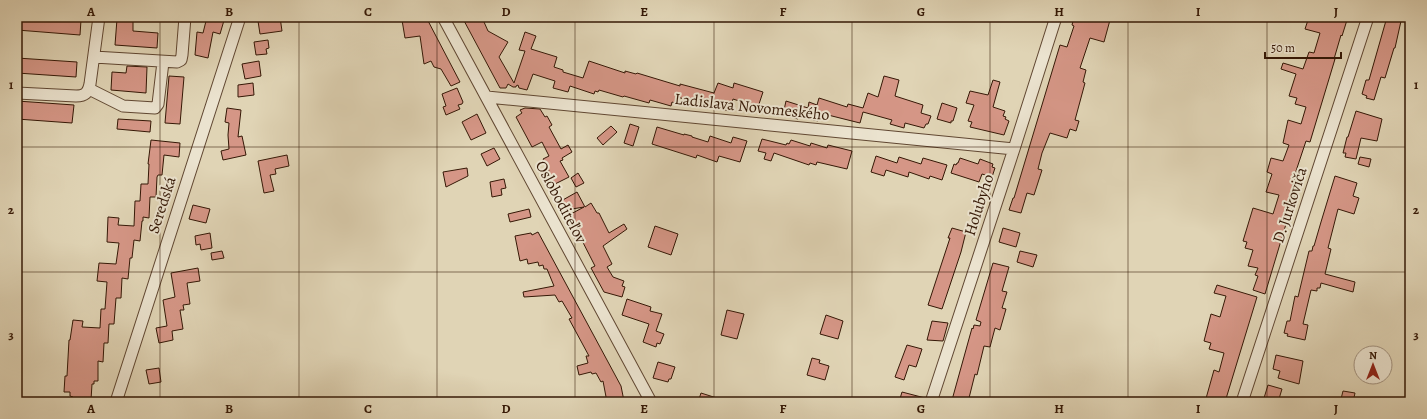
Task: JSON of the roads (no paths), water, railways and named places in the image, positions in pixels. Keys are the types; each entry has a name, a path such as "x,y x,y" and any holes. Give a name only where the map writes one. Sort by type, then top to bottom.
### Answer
{"street":[{"path":"17,93 76,96 84,95 89,89 98,17"},
{"path":"94,57 177,62 181,60 182,17"},
{"name":"Seredská","path":"116,402 240,17"},
{"name":"Osloboditeľov","path":"443,17 651,402"},
{"name":"Holubyho","path":"931,402 1056,17"},
{"name":"D. Jurkoviča","path":"1242,402 1368,17"},
{"path":"89,89 123,106 155,108 158,104 163,62"},
{"name":"Ladislava Novomeského","path":"487,97 1014,149"}]}
